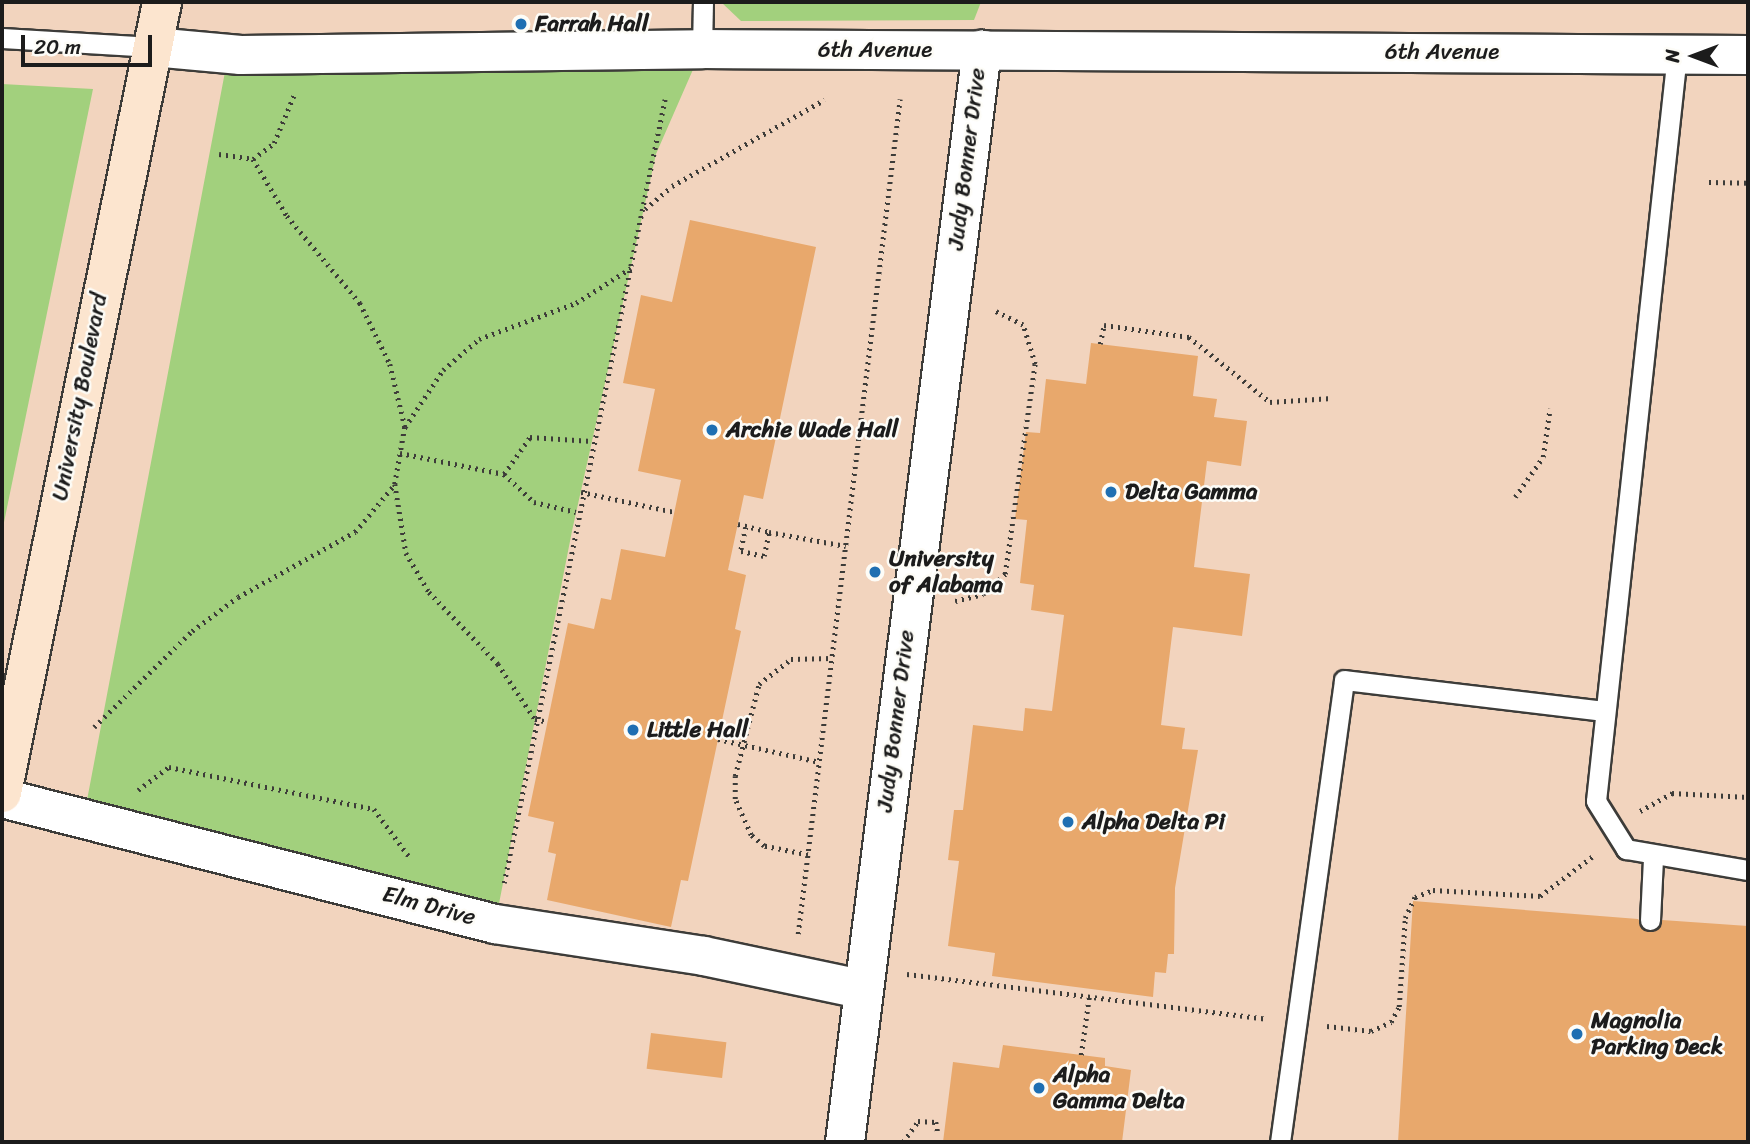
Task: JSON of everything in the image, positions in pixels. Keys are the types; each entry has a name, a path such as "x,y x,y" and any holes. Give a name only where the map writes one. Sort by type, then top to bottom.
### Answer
{"main road":[{"name":"University Boulevard","path":"2,795 162,2"}],"street":[{"name":"6th Avenue","path":"153,47 241,55 702,49 1748,55"},
{"name":"Judy Bonner Drive","path":"845,1142 861,989 982,50"},
{"name":"Elm Drive","path":"2,795 495,924 704,956 861,989"}],"lane":[{"path":"702,49 703,2"},
{"name":"6th Avenue","path":"2,38 153,47"},
{"path":"1677,54 1603,711 1596,801 1613,835 1626,849 1653,858 1748,870"},
{"path":"1280,1142 1344,680 1603,711"},
{"path":"1650,920 1653,858"}],"path":[{"path":"219,154 253,159 274,143 295,92"},
{"path":"503,888 576,512 644,210 665,99"},
{"path":"787,940 797,942 900,99"},
{"path":"644,210 684,179 824,100"},
{"path":"253,159 287,216 360,303 390,364 405,427"},
{"path":"1709,182 1748,183"},
{"path":"548,722 535,719 498,664 416,571 401,534 395,484 400,453 405,427 443,370 471,345 608,288 631,268"},
{"path":"951,601 983,594 1005,575 1035,364 1023,325 986,308"},
{"path":"1100,344 1104,325 1189,337 1270,402 1332,398"},
{"path":"1515,497 1544,457 1550,408"},
{"path":"505,474 530,437 592,441"},
{"path":"400,453 505,474 534,502 576,512"},
{"path":"94,727 192,631 238,597 355,532 395,484"},
{"path":"581,492 674,512"},
{"path":"738,524 846,546"},
{"path":"746,527 741,551 752,554 764,556 769,532"},
{"path":"808,855 764,846 741,819 735,799 739,744 759,684 774,668 792,659 832,658"},
{"path":"718,739 819,762"},
{"path":"132,794 169,767 374,809 418,868"},
{"path":"903,974 1363,1031 1386,1026 1399,1007 1405,918 1415,897 1433,890 1540,896 1578,873 1613,835 1655,797 1687,792 1748,797"},
{"path":"491,886 516,891"},
{"path":"1081,1055 1089,997"},
{"path":"903,1142 918,1121 936,1122 937,1133"}],"shaded area":[{"name":"University of Alabama","path":"2,2 1748,2 1748,1142 2,1142"}],"green space":[{"path":"721,2 981,2 974,20 741,21"},
{"path":"702,49 656,154 572,531 495,924 84,816 228,56"},
{"path":"2,84 93,89 2,532"}],"building":[{"path":"690,220 816,247 763,499 744,495 728,570 746,575 735,629 741,631 688,881 681,880 671,927 547,900 556,854 548,852 554,822 528,816 568,623 594,629 601,598 611,600 621,549 665,557 681,480 638,471 655,389 623,383 641,295 672,302"},
{"path":"1091,343 1198,356 1193,396 1217,399 1214,417 1247,421 1241,466 1207,461 1194,567 1250,574 1242,636 1173,627 1161,725 1185,728 1182,749 1198,750 1175,888 1174,954 1168,954 1166,973 1155,972 1153,997 992,976 995,953 948,946 959,861 948,860 954,810 963,810 973,725 1023,731 1025,708 1052,711 1064,615 1031,610 1034,585 1020,583 1027,520 1015,519 1026,432 1040,433 1046,379 1086,384"},
{"name":"Magnolia Parking Deck","path":"1413,901 1638,919 1649,932 1662,920 1748,926 1748,1142 1398,1142"},
{"path":"651,1033 726,1042 722,1078 647,1069"},
{"name":"Alpha Gamma Delta","path":"1003,1045 1105,1058 1105,1066 1131,1070 1122,1142 943,1142 953,1062 999,1068"}],"place":[{"name":"Farrah Hall","path":"521,24"},
{"name":"Archie Wade Hall","path":"712,430"},
{"name":"Delta Gamma","path":"1111,492"},
{"name":"University of Alabama","path":"875,572"},
{"name":"Little Hall","path":"633,730"},
{"name":"Alpha Delta Pi","path":"1068,822"},
{"name":"Magnolia Parking Deck","path":"1577,1034"},
{"name":"Alpha Gamma Delta","path":"1039,1088"}]}
